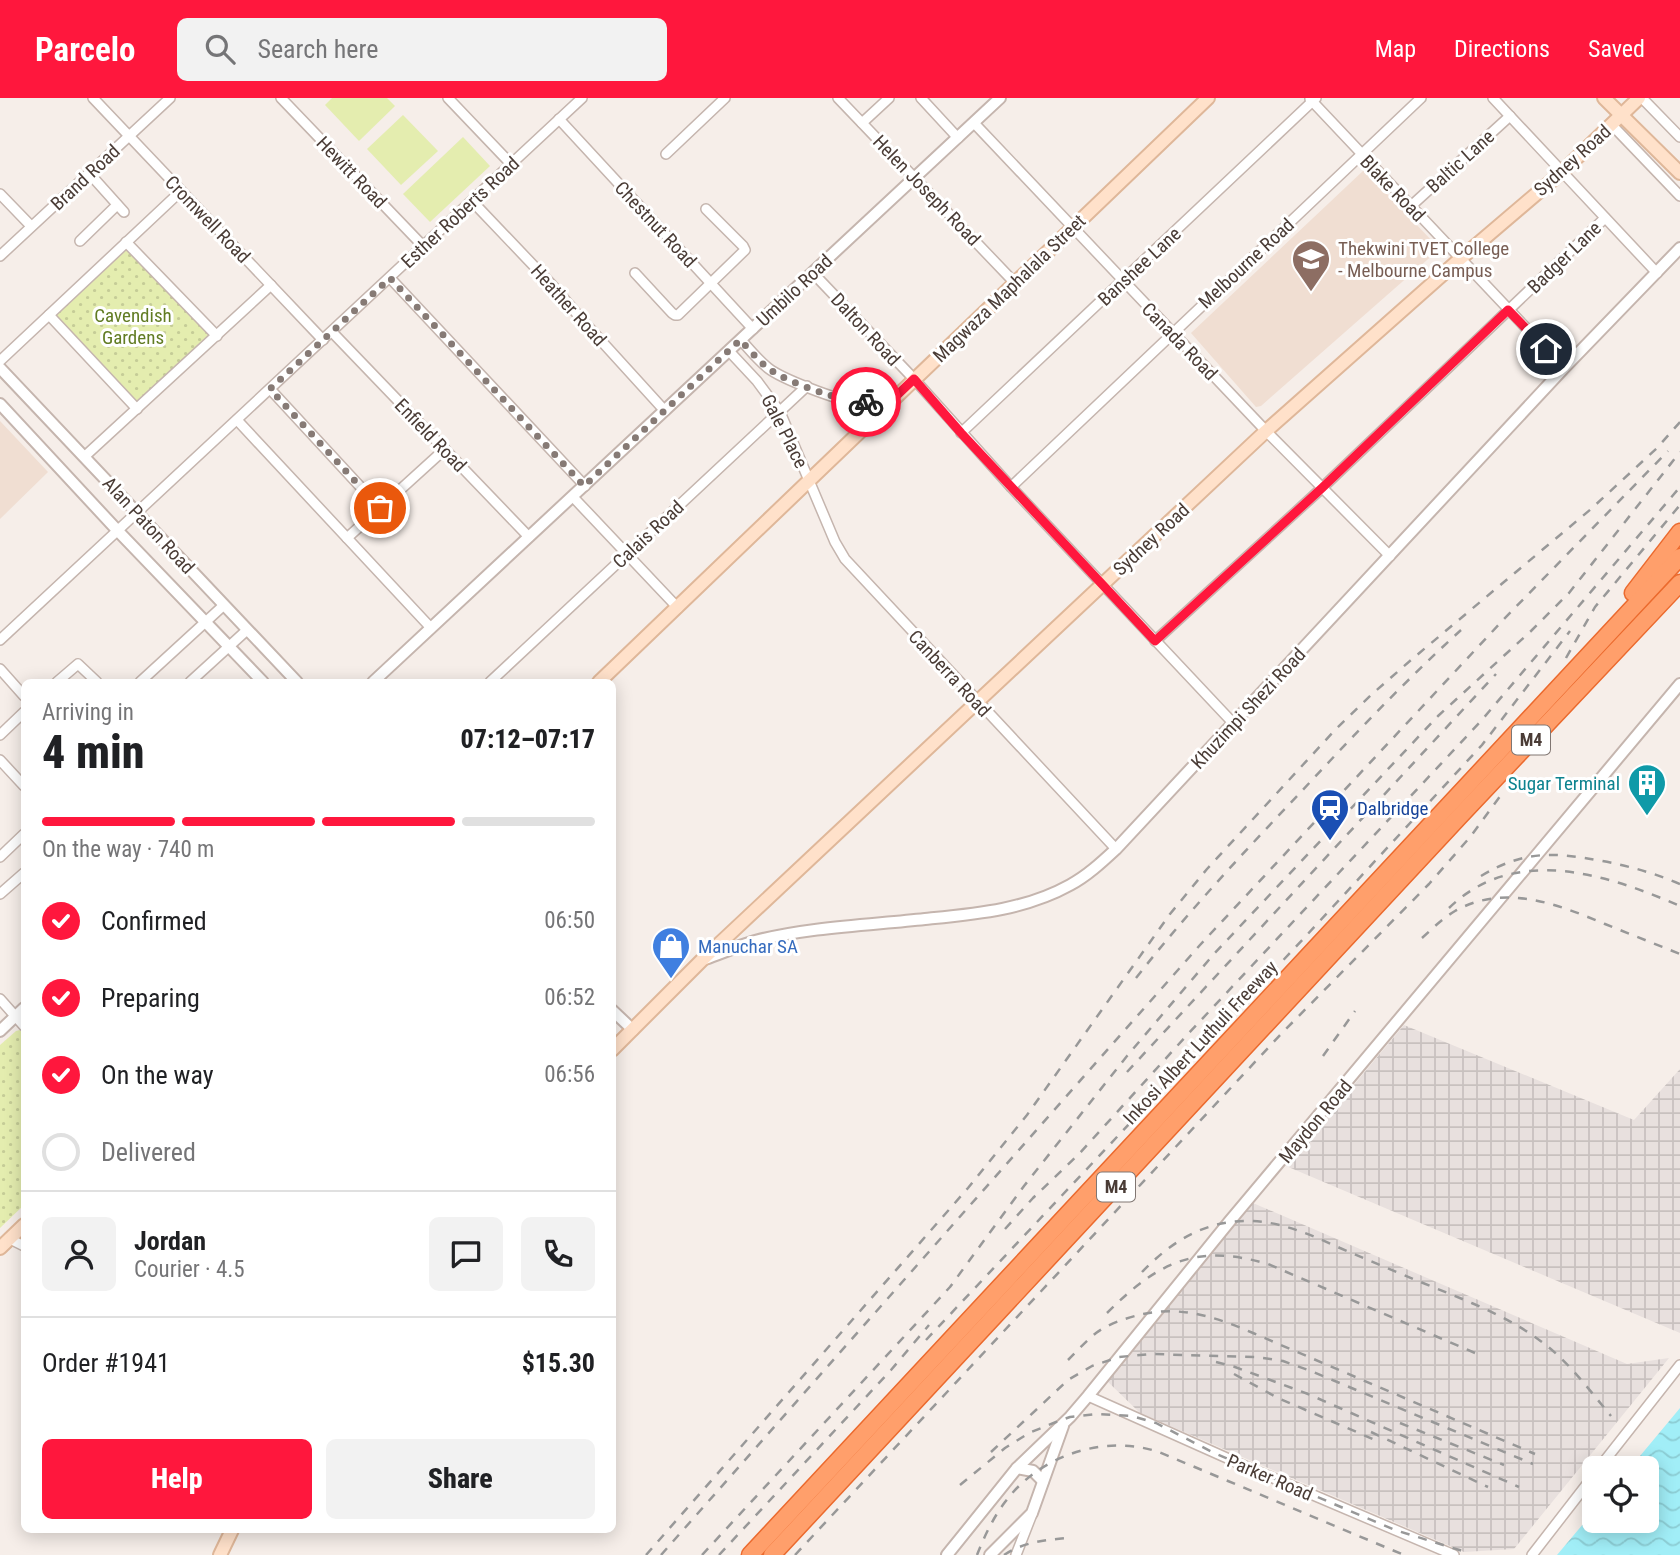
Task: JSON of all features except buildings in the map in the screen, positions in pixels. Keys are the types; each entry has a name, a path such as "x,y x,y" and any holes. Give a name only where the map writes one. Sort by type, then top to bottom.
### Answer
{"highway":[{"path":"1612,629 1632,595 1680,532"},
{"name":"Inkosi Albert Luthuli Freeway","path":"750,1555 1680,557"},
{"name":"Inkosi Albert Luthuli Freeway","path":"772,1555 1680,583"},
{"path":"1604,664 1677,598"}],"main road":[{"name":"Magwaza Maphalala Street","path":"602,679 1208,98"},
{"path":"1604,98 1680,173"},
{"name":"Sydney Road","path":"616,1045 702,960 1266,431 1562,172 1641,98"},
{"path":"5,1243 21,1228"},
{"path":"220,1555 231,1533"}],"street":[{"name":"Cromwell Road","path":"93,98 323,340"},
{"name":"Brand Road","path":"0,256 170,98"},
{"name":"Hewitt Road","path":"281,98 423,246"},
{"path":"448,98 511,164"},
{"name":"Esther Roberts Road","path":"0,640 582,98"},
{"path":"666,154 725,98"},
{"name":"Helen Joseph Road","path":"838,98 1015,283"},
{"path":"862,123 889,98"},
{"path":"921,98 958,138"},
{"name":"Umbilo Road","path":"376,679 1000,98"},
{"name":"Melbourne Road","path":"1011,487 1421,98"},
{"path":"1493,98 1657,273"},
{"path":"1641,98 1680,137"},
{"name":"Blake Road","path":"1313,99 1362,155 1564,368"},
{"name":"Banshee Lane","path":"961,433 1313,99"},
{"name":"Baltic Lane","path":"1411,206 1510,116"},
{"name":"Chestnut Road","path":"559,119 753,329"},
{"name":"Canada Road","path":"974,123 1266,431 1390,556"},
{"path":"1611,124 1680,196"},
{"path":"89,173 124,212"},
{"path":"0,360 181,191"},
{"path":"0,194 32,226"},
{"name":"Heather Road","path":"472,201 545,277 665,411"},
{"path":"80,241 117,205"},
{"path":"635,273 678,315 745,250 706,209"},
{"name":"Badger Lane","path":"1155,641 1322,488 1605,218"},
{"path":"126,242 217,336"},
{"name":"Khuzimpi Shezi Road","path":"702,960 744,944 794,933 982,913 1015,907 1071,884 1098,866 1234,724 1564,368 1680,248"},
{"name":"Dalton Road","path":"813,273 1234,724"},
{"path":"390,278 584,486"},
{"path":"84,457 271,285"},
{"path":"49,315 137,409"},
{"name":"Enfield Road","path":"332,332 529,537"},
{"name":"Gale Place","path":"740,340 770,370 844,400 858,402 894,398"},
{"name":"Gale Place","path":"729,351 757,381 780,412 810,481"},
{"name":"Alan Paton Road","path":"0,368 294,679"},
{"name":"Calais Road","path":"493,679 807,386"},
{"path":"270,389 380,508"},
{"name":"Alan Paton Road","path":"0,404 260,679"},
{"path":"237,420 431,628"},
{"path":"347,538 445,449"},
{"name":"Canberra Road","path":"810,481 839,551 845,559 1116,849"},
{"path":"573,497 678,608"},
{"path":"143,679 224,605"},
{"path":"193,679 247,630"},
{"path":"60,679 78,664 94,679"},
{"path":"0,669 21,693"},
{"name":"Maydon Road","path":"950,1551 1017,1468 1088,1396 1229,1222 1680,684"},
{"path":"0,734 21,715"},
{"path":"0,760 21,783"},
{"path":"0,857 21,837"},
{"path":"0,894 21,876"},
{"path":"0,999 21,1022"},
{"path":"0,1031 21,1011"},
{"path":"616,1014 633,1030"},
{"path":"1608,1456 1680,1365"},
{"name":"Parker Road","path":"1088,1396 1238,1464 1454,1555"},
{"path":"1016,1555 1063,1423"},
{"path":"1017,1468 1032,1471 1043,1481"},
{"path":"1532,1555 1582,1490"},
{"path":"990,1555 1032,1513"},
{"path":"950,1551 964,1555"}],"shaded area":[{"name":"Thekwini TVET College - Melbourne Campus","path":"1364,170 1436,245 1435,253 1261,406 1256,407 1191,333"},
{"path":"0,421 48,472 0,519"},
{"path":"1404,1025 1634,1120 1680,1069 1680,1333 1286,1166"},
{"path":"1253,1203 1627,1364 1669,1358 1589,1456 1582,1456 1582,1465 1514,1549 1464,1552 1140,1413 1105,1379"}],"green space":[{"path":"332,98 387,98 395,106 359,141 325,105"},
{"path":"403,115 438,151 401,185 367,149"},
{"path":"463,137 490,166 430,222 403,194"},
{"name":"Cavendish Gardens","path":"126,246 211,335 139,404 53,315"},
{"path":"16,1031 21,1031 21,1208 0,1228 0,1045"}],"water":[{"path":"1680,1408 1680,1555 1557,1555 1582,1525 1582,1533 1659,1533 1659,1456 1640,1456"}],"railway":[{"path":"646,1555 968,1188 1027,1115 1170,914 1207,869 1335,730 1371,695 1591,509 1657,448 1680,422"},
{"path":"661,1555 1200,945 1504,619 1668,451"},
{"path":"702,1555 950,1287 1024,1186 1127,1056 1213,955 1438,716 1569,593 1680,452"},
{"path":"1005,1229 1079,1154 1481,721 1680,487"},
{"path":"1566,658 1595,607 1680,505"},
{"path":"1136,978 1257,838 1378,710 1461,630"},
{"path":"926,1340 1482,745 1570,631"},
{"path":"1127,1072 1496,674"},
{"path":"795,1555 1282,1033 1429,884 1471,836 1501,795"},
{"path":"1481,876 1511,861 1554,855 1622,865 1680,884"},
{"path":"1449,908 1475,888 1503,876 1532,871 1562,871 1592,876 1652,894 1680,906"},
{"path":"1422,938 1455,911 1493,898 1512,898 1550,904 1680,954"},
{"path":"1323,1056 1355,1011"},
{"path":"1142,1272 1176,1243 1214,1225 1257,1221 1293,1229 1510,1321 1561,1358 1611,1416"},
{"path":"1107,1313 1144,1281 1180,1262 1199,1257 1243,1258 1268,1264 1475,1353"},
{"path":"1068,1360 1096,1333 1117,1322 1142,1314 1175,1311 1206,1316 1237,1326 1535,1454"},
{"path":"719,1555 891,1370 929,1325"},
{"path":"991,1452 1068,1380 1092,1366 1119,1357 1151,1354 1257,1357 1283,1361 1533,1464"},
{"path":"1216,1362 1308,1394 1519,1487"},
{"path":"1234,1374 1278,1398 1375,1440"},
{"path":"960,1485 1005,1448 1029,1433 1056,1422 1070,1417 1096,1414 1132,1416 1156,1423 1214,1453 1395,1530 1469,1553"},
{"path":"1400,1423 1504,1465"},
{"path":"1371,1432 1488,1487"},
{"path":"977,1555 1005,1502 1036,1472 1075,1453 1117,1446 1159,1452 1404,1555"},
{"path":"1004,1555 1027,1544 1068,1538"}],"way so far":[{"path":"380,508 270,389 390,278 584,486 740,340 770,370 781,376 844,400 866,402"}],"place":[{"name":"Thekwini TVET College - Melbourne Campus","path":"1311,293"},
{"name":"Sugar Terminal","path":"1647,817"},
{"name":"Dalbridge","path":"1330,842"},
{"name":"Manuchar SA","path":"671,980"}],"route":[{"path":"866,402 894,398 914,379 1155,641 1322,488 1508,310 1546,349"}]}
